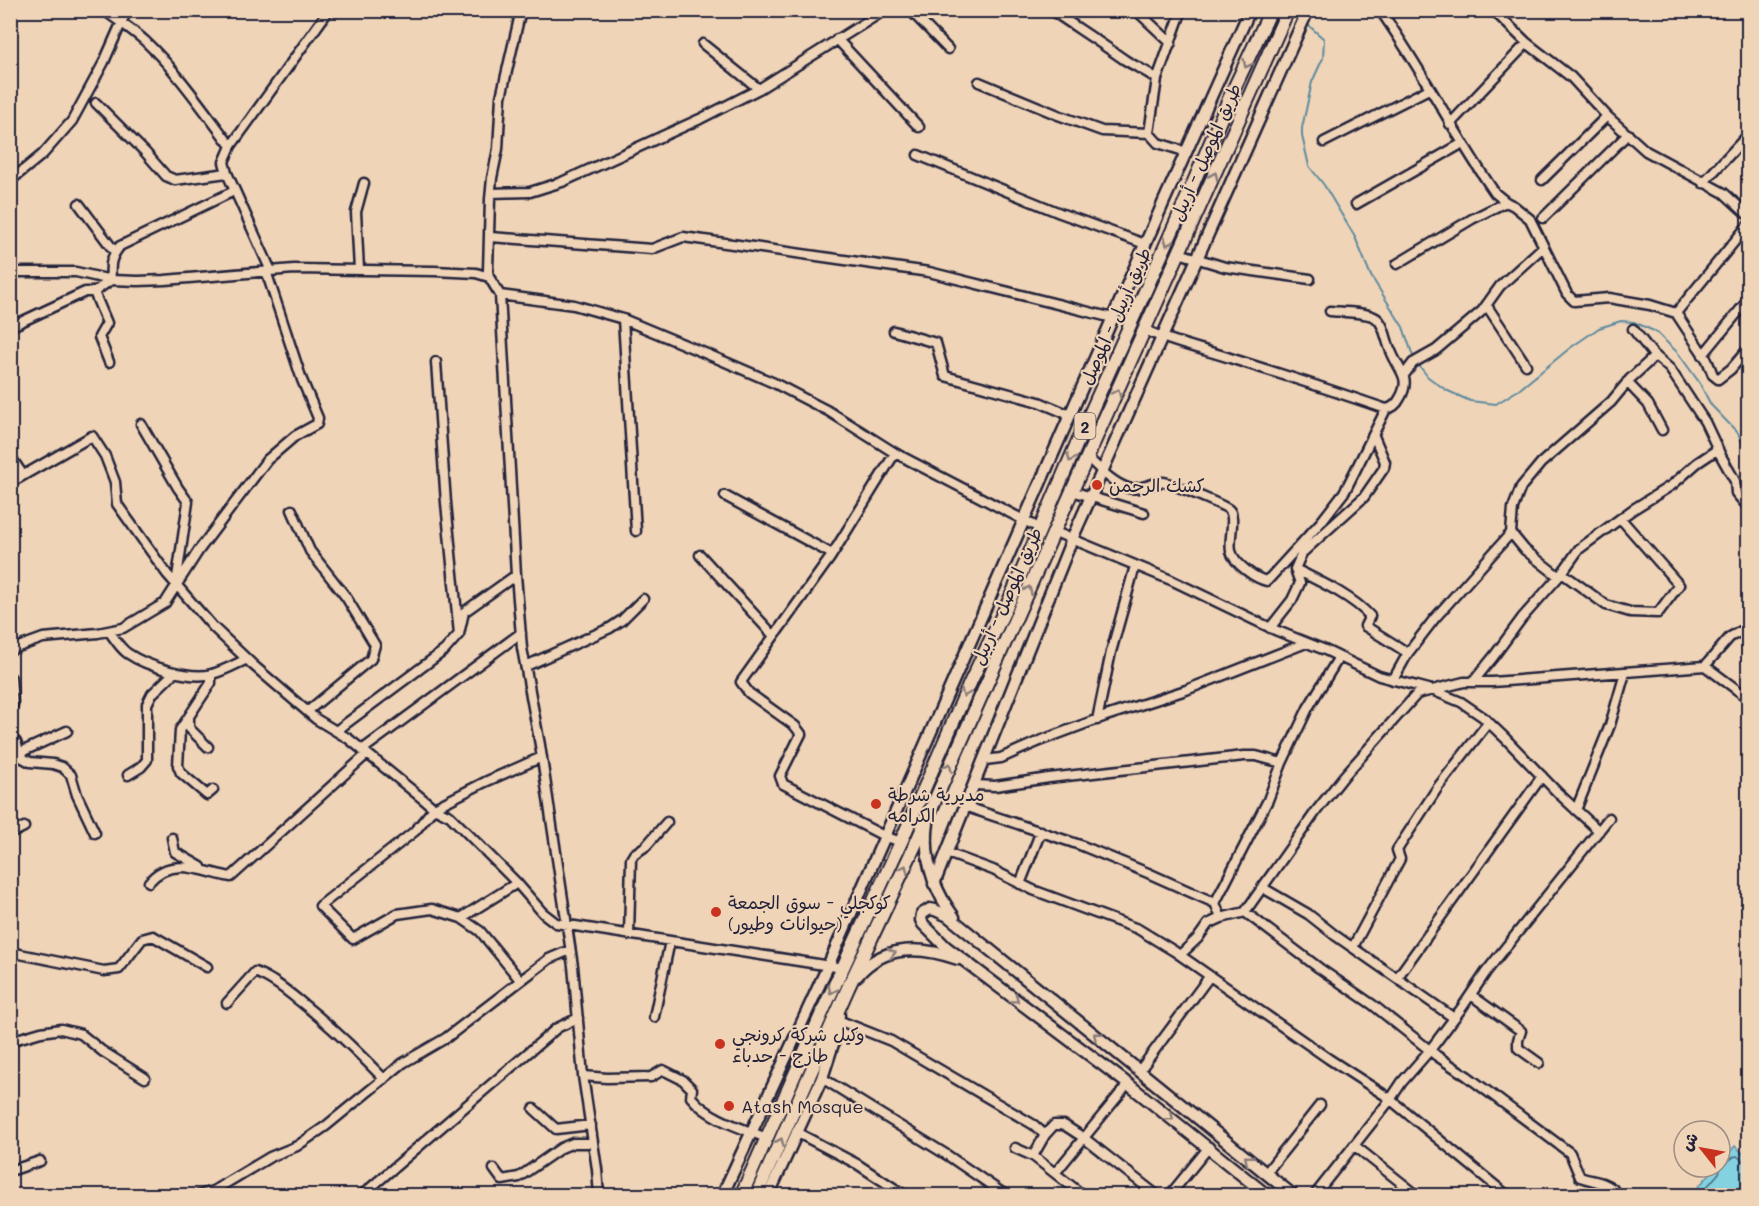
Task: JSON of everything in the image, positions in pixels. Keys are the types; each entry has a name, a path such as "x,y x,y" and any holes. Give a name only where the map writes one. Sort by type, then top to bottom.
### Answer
{"highway":[{"name":"طريق أربيل - الموصل","path":"741,1196 901,842 969,682 1010,599 1188,198 1229,99 1271,10"},
{"name":"طريق الموصل - أربيل","path":"756,1196 1287,13"}],"main road":[{"path":"722,1196 828,966 1250,10"},
{"path":"934,884 967,807 1071,539 1305,18"},
{"path":"933,803 927,825 928,864 934,884 950,911 966,931"},
{"path":"1268,1196 1128,1084 968,964 926,929 921,920 922,914 930,909 948,916 1294,1196"},
{"path":"849,988 867,964 894,951 912,950 935,953 968,964"},
{"path":"768,1196 822,1078 833,1044 841,1006"}],"street":[{"path":"104,10 123,22 146,42 178,77 231,146"},
{"path":"10,181 43,154 72,121 104,62 127,10"},
{"path":"10,650 43,638 123,628 165,603 199,550 267,460 295,436 317,424 318,418 302,380 269,271 226,174 224,162 231,146 329,10"},
{"path":"520,10 501,97 498,149 491,193 489,277 500,295 521,633 567,926 599,1196"},
{"path":"491,193 530,192 562,182 700,119 759,89 885,10"},
{"path":"910,10 948,49"},
{"path":"1051,10 1157,79"},
{"path":"1136,10 1171,43"},
{"path":"1149,133 1157,79 1182,10"},
{"path":"1380,10 1495,193 1530,219 1567,294 1575,301 1608,298 1650,305 1676,313 1713,375 1718,379 1747,353"},
{"path":"1493,10 1527,43 1571,77 1607,116 1646,152 1724,193 1749,215"},
{"path":"837,39 920,127"},
{"path":"1450,124 1527,43"},
{"path":"703,44 759,89"},
{"path":"979,82 1058,116 1102,131 1149,133 1158,143 1187,152"},
{"path":"1324,142 1429,89"},
{"path":"96,104 166,176 175,180 226,174"},
{"path":"1542,180 1607,116"},
{"path":"1543,218 1628,134"},
{"path":"1703,183 1749,135"},
{"path":"1356,204 1463,144"},
{"path":"918,155 1060,213 1145,244"},
{"path":"359,270 356,212 364,183"},
{"path":"111,280 110,264 120,246 234,191"},
{"path":"1397,264 1472,219 1506,202"},
{"path":"79,204 115,252"},
{"path":"1676,313 1749,225"},
{"path":"490,237 652,249 683,237 929,272 1113,318"},
{"path":"1404,375 1413,363 1436,350 1475,318 1487,306 1500,286 1543,247"},
{"path":"1179,254 1225,267 1310,279"},
{"path":"10,272 76,272 111,280 165,280 294,269 434,271 476,273 489,277"},
{"path":"10,327 85,292 94,291 111,280"},
{"path":"94,291 107,323 99,338 109,362"},
{"path":"500,295 574,305 623,318 774,383 830,412 895,453 1041,529"},
{"path":"1703,355 1749,300"},
{"path":"1487,306 1526,365"},
{"path":"1145,330 1162,338 1309,382 1386,409 1398,403 1405,385 1404,375 1391,353 1381,323 1370,316 1330,311"},
{"path":"623,318 636,531"},
{"path":"1633,329 1655,356 1670,369 1685,390 1705,422 1736,481 1736,493 1749,507"},
{"path":"894,331 936,343 945,376 1039,402 1070,415"},
{"path":"1394,680 1408,653 1435,618 1511,533 1513,508 1521,487 1541,463 1611,402 1627,382 1655,356"},
{"path":"436,363 446,503 459,634"},
{"path":"1627,382 1648,404 1662,430"},
{"path":"1088,457 1102,471 1126,487 1132,489 1164,482 1173,483 1228,509 1232,518 1230,550 1233,556 1250,573 1267,580 1321,522 1345,491 1386,409"},
{"path":"141,424 188,502 176,585"},
{"path":"10,483 92,436 105,456 115,482 117,504 176,585 213,627 316,718 365,752 434,808 450,816 517,883 543,913 556,923 843,968"},
{"path":"1270,628 1292,600 1300,583 1295,569 1302,553 1364,497 1384,468 1385,462 1374,436"},
{"path":"1473,682 1579,549 1672,485 1697,463 1718,449"},
{"path":"895,453 832,554 741,682 749,693 795,726 801,734 780,776 783,784 884,836 901,842"},
{"path":"10,456 23,475"},
{"path":"1072,491 1144,513"},
{"path":"725,496 832,554"},
{"path":"292,510 310,551 346,597 375,645 371,659 308,711"},
{"path":"1511,533 1525,550 1606,605 1630,612 1658,613 1679,585 1620,519"},
{"path":"1054,531 1171,580 1270,628 1379,676 1432,690 1461,702 1488,723 1599,831"},
{"path":"700,555 774,636"},
{"path":"1097,720 1110,652 1136,566"},
{"path":"1295,569 1362,607 1370,616 1365,626 1408,653"},
{"path":"336,731 445,650 459,634 464,612 516,575"},
{"path":"526,666 610,628 622,620 643,599"},
{"path":"1705,666 1730,637 1749,624"},
{"path":"109,631 125,652 145,662 175,672 195,675 211,674 247,659"},
{"path":"172,838 175,852 217,874 231,877 365,752 521,633"},
{"path":"985,760 1001,758 1306,643"},
{"path":"1215,903 1268,800 1308,708 1339,657"},
{"path":"1180,955 1198,938 1208,924 1245,912 1317,810 1417,694 1464,682 1705,666 1749,698"},
{"path":"128,775 147,760 147,704 152,694 175,672"},
{"path":"1576,810 1610,725 1625,673"},
{"path":"211,674 211,683 180,730 178,766 181,773 207,795 213,790"},
{"path":"10,712 13,705 11,678"},
{"path":"189,717 189,728 208,747"},
{"path":"1353,947 1400,859 1397,850 1438,788 1488,723"},
{"path":"20,753 67,731"},
{"path":"10,738 16,742 21,757 30,762 62,767 71,775 94,833"},
{"path":"975,785 995,786 1244,756 1256,756 1282,764"},
{"path":"520,980 480,931 461,918 432,909 397,914 352,939 320,906 415,831 434,808 542,757"},
{"path":"1398,978 1542,776"},
{"path":"967,807 1041,831 1148,873 1215,903 1221,918"},
{"path":"1314,1196 1355,1146 1402,1082 1430,1050 1486,972 1609,818"},
{"path":"629,935 631,859 667,822"},
{"path":"10,834 24,827"},
{"path":"1020,884 1041,831"},
{"path":"947,853 993,870 1033,890 1138,929 1180,955 1390,1100 1508,1196"},
{"path":"149,882 157,872 174,867 206,869"},
{"path":"461,918 517,883"},
{"path":"1263,888 1308,914 1454,1018"},
{"path":"1245,912 1318,969 1372,1005 1570,1153 1580,1177 1603,1181 1613,1189"},
{"path":"10,952 104,970 119,969 142,939 153,936 207,967"},
{"path":"654,1017 670,941"},
{"path":"200,1195 213,1191 270,1157 297,1146 326,1126 403,1063 446,1038 549,959 570,950"},
{"path":"227,1003 255,972 268,977 322,1019 384,1079"},
{"path":"1140,1070 1209,977"},
{"path":"1471,994 1521,1031 1518,1048 1539,1063"},
{"path":"361,1196 557,1028 578,1018"},
{"path":"838,1020 891,1041 1034,1125 1046,1135"},
{"path":"10,1041 61,1029 81,1034 102,1051 145,1078"},
{"path":"583,1076 651,1077 663,1070 683,1080 692,1089 691,1097 697,1104 729,1123 767,1138"},
{"path":"822,1078 939,1150 1007,1196"},
{"path":"1056,1172 1128,1084"},
{"path":"1266,1173 1320,1105"},
{"path":"534,1109 556,1129 591,1125"},
{"path":"1033,1156 1054,1125 1064,1125 1158,1196"},
{"path":"796,1132 857,1164 906,1196"},
{"path":"494,1169 502,1180 519,1177 561,1148 573,1143 593,1143"},
{"path":"1355,1146 1419,1196"},
{"path":"1015,1148 1033,1156 1084,1196"},
{"path":"1168,1196 1209,1148"},
{"path":"10,1171 40,1161"}],"water":[{"path":"1735,1146 1748,1158 1748,1195 1691,1195 1705,1179 1732,1179 1732,1149"}],"waterway":[{"path":"1307,24 1324,39 1323,58 1312,82 1302,128 1309,166 1324,185 1355,237 1371,276 1403,327 1414,359"},
{"path":"1417,363 1428,377 1446,390 1470,401 1496,404 1520,389 1570,348 1599,328 1621,321 1634,322 1656,332 1678,353 1699,382 1711,405 1738,433 1748,456"}],"place":[{"name":"كشك الرحمن","path":"1097,485"},
{"name":"مديرية شرطة الكرامه","path":"876,804"},
{"name":"كوكجلي - سوق الجمعة (حيوانات وطيور)","path":"716,912"},
{"name":"وكيل شركة كرونجي طازج - حدباء","path":"720,1044"},
{"name":"Atash Mosque","path":"729,1106"}]}
